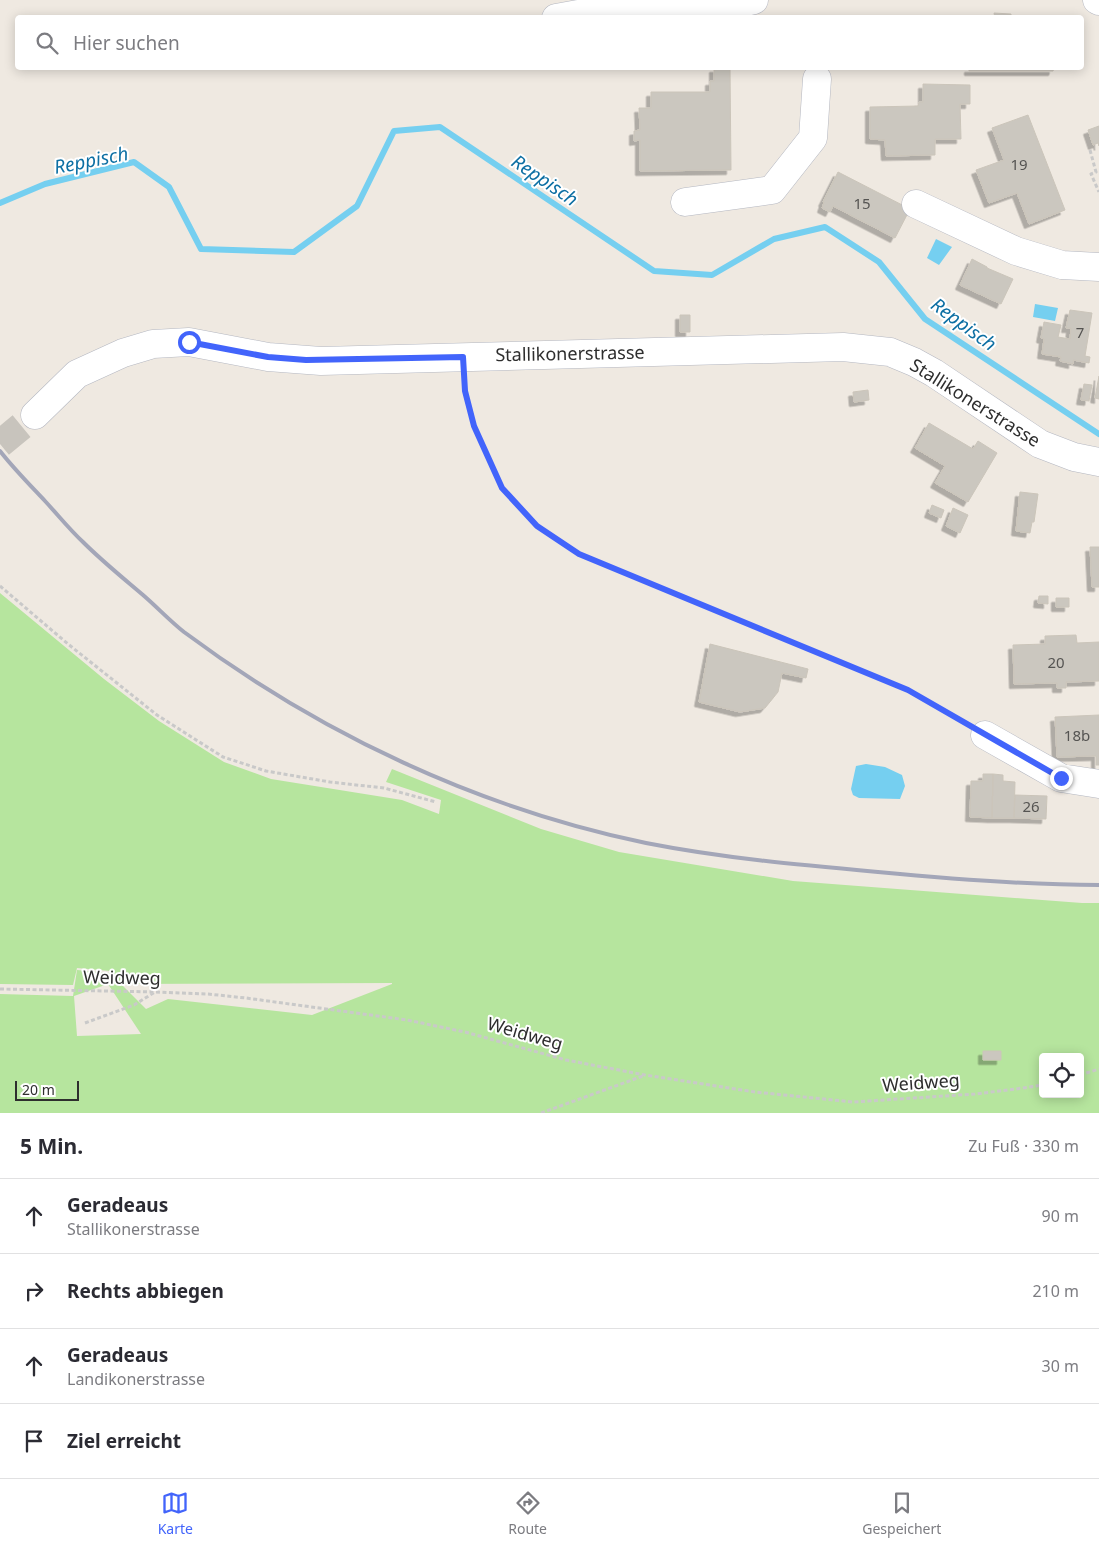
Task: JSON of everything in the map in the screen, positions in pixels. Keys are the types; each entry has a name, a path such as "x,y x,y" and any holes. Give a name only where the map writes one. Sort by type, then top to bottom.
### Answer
{"street":[{"path":"572,15 701,10 754,0"},
{"path":"685,202 772,190 813,138 817,79"},
{"path":"916,204 1016,251 1062,265 1099,267"},
{"name":"Stallikonerstrasse","path":"35,415 77,374 123,353 153,344 189,342 268,357 306,360 843,347 890,352 914,362 934,373 1040,444 1074,457 1099,462"},
{"path":"985,735 1061,778 1099,784"}],"path":[{"path":"1090,150 1096,172 1092,174 1099,192"},
{"path":"463,357 465,391 474,426 502,488 537,526 579,554 908,690 985,735"},
{"path":"0,586 68,644 158,715 223,757 266,771 330,782 384,788 436,802"},
{"name":"Weidweg","path":"0,989 156,992 246,998 407,1020 465,1032 566,1060 645,1075 755,1092 853,1102 975,1094 1016,1090 1039,1085"},
{"path":"85,1023 134,1005 156,992"},
{"path":"1084,1074 1099,1069"},
{"path":"541,1113 645,1075"}],"green space":[{"path":"0,593 104,679 159,721 224,762 271,779 402,800 439,814 441,800 386,782 392,769 541,829 619,852 793,881 1099,903 1099,1113 0,1113 0,994 73,996 77,970 110,973 117,979 110,971 77,968 73,985 0,984","holes":["392,983 312,1015 168,999 146,1009 121,984","108,984 141,1034 77,1036 74,996"]}],"water":[{"path":"936,239 952,247 939,265 927,258"},
{"path":"1035,304 1058,308 1055,321 1033,317"},
{"path":"866,764 885,767 902,775 905,786 900,799 859,798 853,795 851,789 856,766"}],"building":[{"path":"994,13 1011,14 1011,15 994,15"},
{"path":"714,70 730,70 731,170 640,171 640,140 634,141 634,131 640,130 639,108 651,108 651,92 710,92 710,81 714,81"},
{"path":"969,70 1053,70 1053,71"},
{"path":"923,84 970,85 970,104 960,104 961,139 935,139 935,155 886,156 885,140 870,139 870,107 918,106 919,102 923,102"},
{"path":"1028,115 1065,210 1029,224 1017,193 989,203 976,170 1004,160 992,128"},
{"path":"1099,126 1099,146 1098,143 1093,145 1088,130"},
{"path":"838,172 910,209 895,238 833,206 830,212 822,208 823,202"},
{"path":"972,259 987,268 1013,279 1001,304 960,285"},
{"path":"1070,310 1092,313 1085,356 1090,357 1089,363 1073,360 1073,364 1060,361 1061,357 1042,354 1044,339 1041,338 1044,322 1061,325 1058,337 1070,339 1071,328 1066,328"},
{"path":"680,315 690,315 690,332 680,332"},
{"path":"1099,376 1099,399 1095,398"},
{"path":"1084,384 1092,385 1089,401 1081,400"},
{"path":"868,390 869,400 854,402 853,392"},
{"path":"929,423 973,449 978,441 997,453 968,502 935,483 945,466 915,448"},
{"path":"1020,492 1038,494 1034,522 1032,522 1030,533 1016,531"},
{"path":"932,505 944,510 941,518 929,513"},
{"path":"953,508 968,515 960,533 946,526"},
{"path":"1090,547 1099,547 1099,587 1092,587"},
{"path":"1039,596 1048,596 1048,604 1038,603"},
{"path":"1056,598 1069,598 1069,607 1056,607"},
{"path":"1076,635 1077,643 1099,642 1099,681 1066,682 1066,688 1057,688 1057,683 1014,684 1013,645 1045,644 1045,636"},
{"path":"710,644 808,669 806,678 782,673 778,692 765,708 740,712 699,702"},
{"path":"1099,715 1099,765 1096,765 1096,756 1057,757 1055,717"},
{"path":"983,774 993,774 992,818 970,817 971,781 983,781"},
{"path":"993,774 1003,775 1003,781 1015,782 1014,818 992,818"},
{"path":"1015,795 1047,796 1046,819 1014,818"},
{"path":"983,1051 1001,1051 1001,1060 983,1060"}],"waterway":[{"name":"Reppisch","path":"0,203 45,184 134,162 169,187 201,249 294,252 357,206 394,131 440,127 654,271 712,275 774,239 825,227 879,262 925,319 1099,434"}],"tunnel":[{"path":"0,444 35,415"}],"railway":[{"path":"0,451 16,471 78,537 184,632 236,669 290,703 403,763 462,788 522,810 584,828 646,843 703,853 790,864 933,877 1016,883 1099,885"}],"route":[{"path":"189,342 268,357 306,360 463,357 465,391 474,426 502,488 537,526 579,554 908,690 1061,778"}]}
